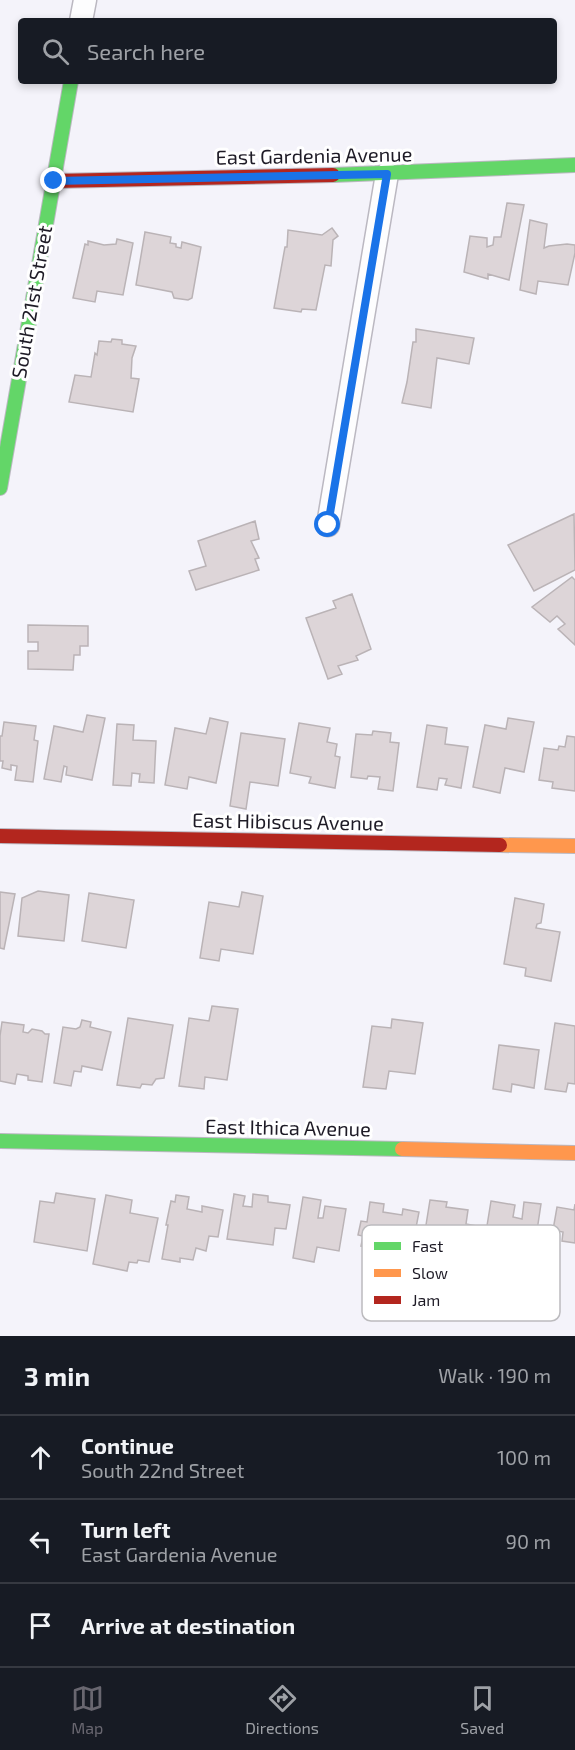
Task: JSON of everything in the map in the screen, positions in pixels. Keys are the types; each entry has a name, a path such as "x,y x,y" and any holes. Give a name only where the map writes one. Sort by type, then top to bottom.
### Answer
{"street":[{"path":"82,18 85,0"},
{"name":"South 21st Street","path":"0,488 70,84"},
{"name":"East Gardenia Avenue","path":"54,181 387,174 575,165"},
{"path":"328,525 387,174"},
{"name":"East Hibiscus Avenue","path":"0,836 575,846"},
{"name":"East Ithica Avenue","path":"0,1141 575,1153"}],"building":[{"path":"507,203 524,205 509,280 488,274 488,279 464,272 470,236 487,238 487,247 493,245 494,237 501,237"},
{"path":"530,220 547,224 544,248 575,245 568,285 538,281 536,294 520,290"},
{"path":"332,228 338,236 333,240 331,266 325,265 316,310 302,309 301,312 274,308 285,247 287,247 288,230 322,235"},
{"path":"145,232 171,237 170,243 176,244 176,247 181,248 182,242 201,247 192,298 188,300 174,298 172,292 136,285"},
{"path":"117,239 133,243 123,295 97,291 95,302 73,298 85,244 88,245 88,241 104,245 116,244"},
{"path":"416,329 474,338 469,364 437,358 431,408 402,403 413,342 416,342"},
{"path":"112,339 122,340 122,344 136,346 132,358 131,378 139,379 133,412 69,402 75,375 91,377 99,341 111,342"},
{"path":"574,514 575,570 534,591 508,545"},
{"path":"255,521 259,539 251,541 259,558 255,559 259,570 196,590 189,571 206,566 198,541"},
{"path":"572,577 575,580 575,645 558,629 565,624 557,616 550,622 532,607"},
{"path":"352,594 371,649 356,656 358,660 338,666 342,674 328,679 306,618 336,608 333,601"},
{"path":"28,625 88,626 88,646 80,646 80,655 74,655 73,670 28,669 28,651 38,651 38,642 28,642"},
{"path":"87,715 105,718 92,780 66,775 67,767 64,766 61,782 44,779 54,726 83,732"},
{"path":"210,718 228,722 216,783 189,777 187,789 165,785 175,728 206,734"},
{"path":"508,718 534,722 524,772 505,768 500,793 473,787 485,725 506,729"},
{"path":"4,722 36,726 34,740 38,741 33,782 15,780 17,766 11,765 11,770 2,768 0,736 2,736"},
{"path":"299,723 330,728 327,742 337,744 335,756 340,757 335,788 309,783 311,777 290,773"},
{"path":"117,724 134,725 133,740 156,741 154,783 139,782 140,774 132,773 131,786 113,785"},
{"path":"427,725 447,728 445,744 468,747 461,788 445,785 447,779 439,778 437,790 417,787"},
{"path":"373,731 391,733 390,742 399,743 393,791 378,789 380,777 368,776 367,779 351,777 356,734 372,735"},
{"path":"241,733 285,739 278,786 250,782 246,809 230,806"},
{"path":"567,736 575,737 575,791 552,788 553,782 539,780 544,748 558,750 559,746 565,747"},
{"path":"38,891 69,895 64,941 18,936 22,898"},
{"path":"0,892 15,894 4,949 0,948"},
{"path":"242,892 263,896 253,954 221,949 219,961 200,958 209,902 239,907"},
{"path":"89,893 134,900 126,948 82,941"},
{"path":"515,898 544,904 541,923 537,924 536,928 560,932 551,981 525,976 526,968 504,964"},
{"path":"212,1006 238,1009 227,1080 205,1077 204,1089 179,1086 189,1018 209,1021"},
{"path":"128,1018 173,1025 164,1078 156,1079 152,1085 142,1084 140,1088 117,1085"},
{"path":"392,1019 423,1023 415,1074 389,1071 386,1089 363,1087 372,1026 391,1028"},
{"path":"82,1020 91,1022 90,1027 111,1032 102,1070 82,1066 81,1072 74,1071 71,1086 54,1083 63,1027 76,1029 80,1027"},
{"path":"2,1022 24,1025 23,1032 28,1033 32,1029 49,1034 42,1082 28,1080 28,1076 17,1074 15,1084 0,1081"},
{"path":"555,1023 575,1026 575,1084 568,1083 566,1092 545,1089"},
{"path":"499,1045 539,1050 534,1088 512,1084 511,1092 493,1089"},
{"path":"56,1193 95,1199 87,1251 34,1242 40,1201 54,1203"},
{"path":"234,1194 245,1196 243,1206 252,1207 253,1194 268,1196 268,1202 290,1205 286,1229 275,1228 273,1245 227,1239"},
{"path":"106,1195 132,1200 130,1213 158,1218 149,1262 138,1260 137,1263 129,1262 127,1271 93,1264"},
{"path":"176,1195 189,1197 187,1209 202,1212 202,1206 223,1210 218,1237 209,1236 206,1251 196,1248 193,1260 180,1258 180,1262 162,1259 171,1201 175,1202"},
{"path":"303,1197 321,1200 318,1218 323,1218 325,1206 346,1209 339,1251 317,1247 314,1262 293,1258"},
{"path":"430,1200 447,1202 446,1207 468,1210 466,1224 472,1225 426,1225"},
{"path":"491,1201 515,1205 513,1217 522,1219 524,1202 541,1204 538,1225 487,1225"},
{"path":"370,1202 384,1204 383,1212 402,1215 403,1209 419,1212 416,1225 362,1225 362,1236 358,1235 361,1221 367,1222"},
{"path":"575,1204 575,1243 562,1241 563,1232 560,1231 560,1225 554,1225 557,1207 574,1210"}],"traffic: fast":[{"path":"0,488 70,84"},
{"path":"333,175 575,165"},
{"path":"0,1141 402,1149"}],"traffic: slow":[{"path":"500,845 575,846"},
{"path":"402,1149 575,1153"}],"traffic: jam":[{"path":"54,181 333,175"},
{"path":"0,836 500,845"}],"route":[{"path":"54,181 387,174 328,525"}]}
